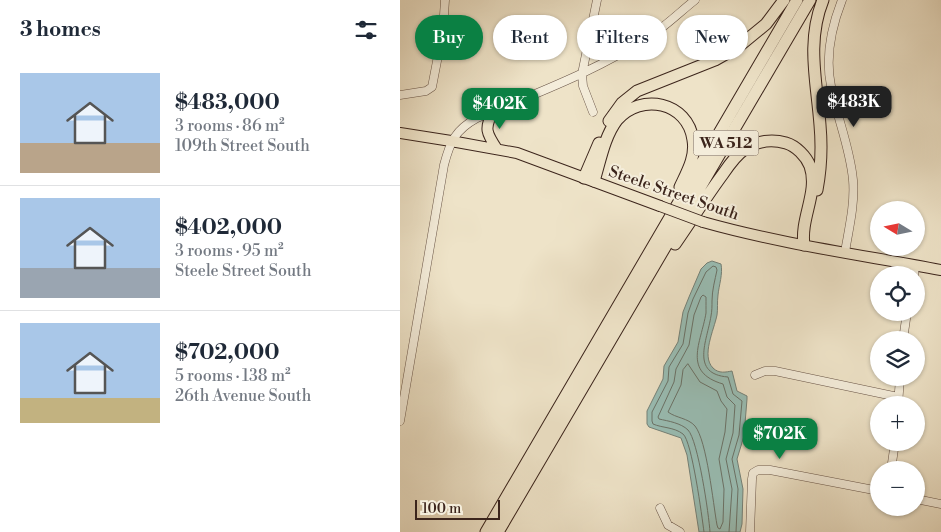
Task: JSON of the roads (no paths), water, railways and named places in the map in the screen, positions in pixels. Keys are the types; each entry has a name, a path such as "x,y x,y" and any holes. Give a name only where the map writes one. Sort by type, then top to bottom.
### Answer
{"highway":[{"path":"589,180 609,120 628,97 637,91 714,60 738,47 766,24 784,0"},
{"name":"WA 512","path":"498,532 798,0"},
{"name":"WA 512","path":"486,532 810,0"},
{"path":"804,245 810,235 820,169 821,137 813,51 815,27 823,0"},
{"path":"589,180 612,128 618,119 634,107 645,103 667,106 678,113 689,128 694,143 692,162 676,196 641,260 637,285"},
{"path":"637,285 658,271 703,202 734,159 745,149 760,142 777,141 787,143 796,149 808,162 812,174 812,191 803,231 804,245"}],"main road":[{"path":"494,111 489,118 487,126 489,136 498,149"},
{"name":"Steele Street South","path":"400,133 451,140 526,156 703,222 730,230 844,252 898,266"},
{"name":"Steele Street South","path":"925,270 941,270"}],"street":[{"path":"400,95 426,91 432,87 445,0"},
{"path":"593,112 583,86 582,74 597,0"},
{"path":"400,421 444,165 451,140 469,122 582,74 624,52 654,33 695,0"},
{"path":"842,0 831,38 829,70 830,85 844,133 853,179 853,206 844,252"},
{"path":"755,375 765,371 776,371 878,396"},
{"path":"750,532 752,478 753,473 758,470 778,471 870,490"},
{"path":"925,501 941,504"},
{"path":"660,508 668,525 680,532"}],"water":[{"path":"712,261 721,264 722,272 717,315 709,343 708,357 713,368 718,371 732,371 737,391 747,396 744,436 737,459 743,489 740,532 699,532 687,455 681,438 649,427 647,424 647,411 663,379 664,366 678,342 683,312 701,269"}]}
